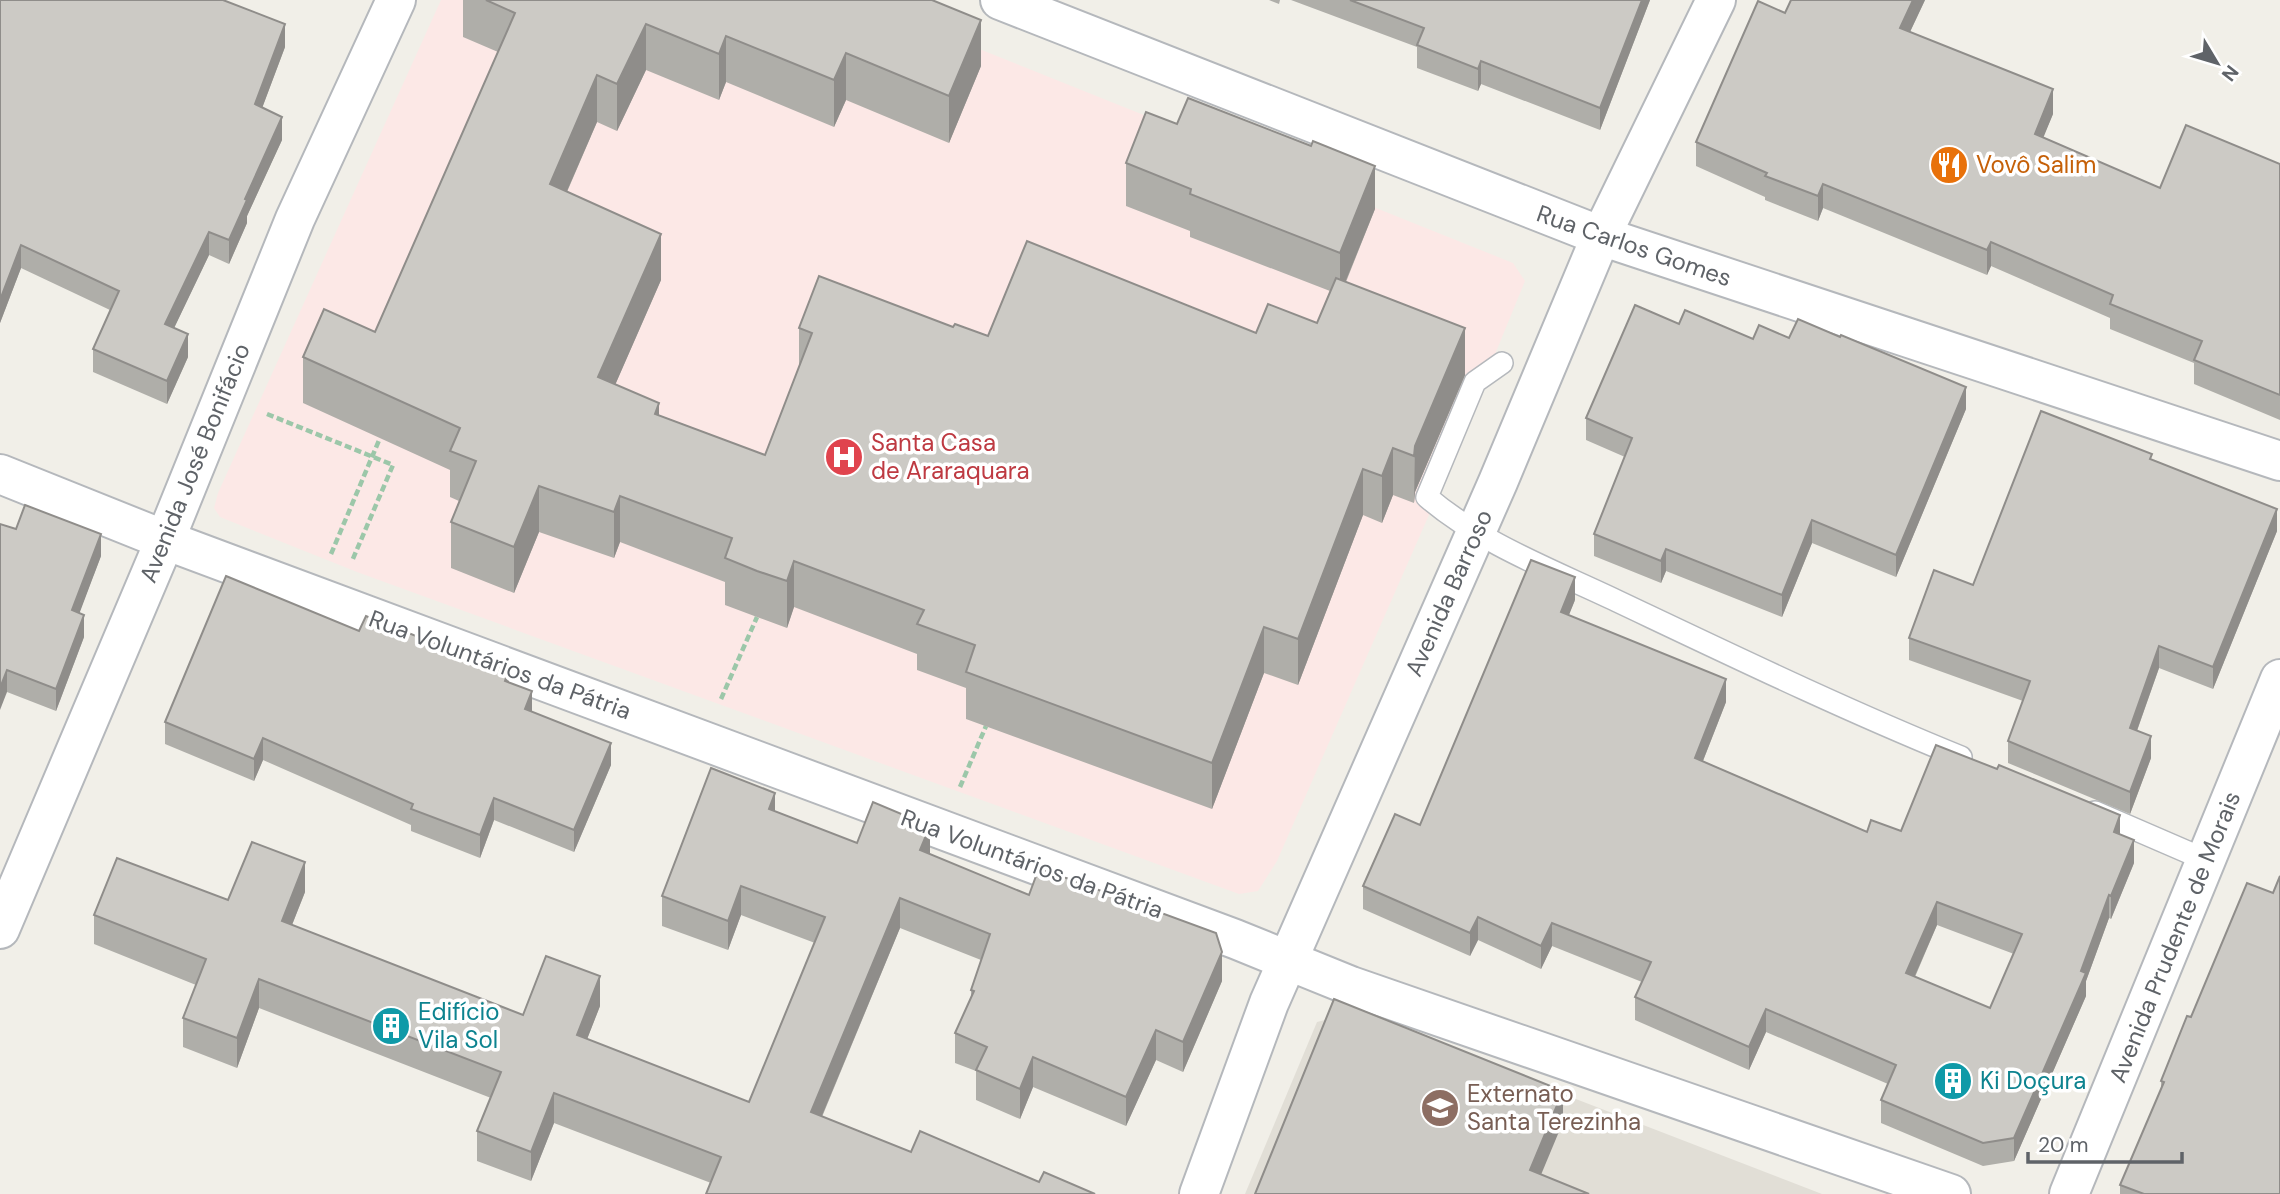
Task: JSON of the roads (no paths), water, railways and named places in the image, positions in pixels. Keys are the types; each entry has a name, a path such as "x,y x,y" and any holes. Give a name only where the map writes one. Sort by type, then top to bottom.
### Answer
{"street":[{"name":"Rua Carlos Gomes","path":"1000,0 1601,236 2280,461"},
{"name":"Avenida Barroso","path":"1199,1194 1269,1003 1475,533 1601,236 1716,0"},
{"name":"Avenida José Bonifácio","path":"0,929 165,540 295,219 401,5"},
{"name":"Rua Voluntários da Pátria","path":"0,474 165,540 1289,960 1351,986 1951,1194"},
{"name":"Avenida Prudente de Morais","path":"2069,1194 2280,679"}],"lane":[{"path":"1502,363 1475,382 1427,496 1475,533 1686,634 1909,736 1973,762"},
{"path":"2076,804 2206,860"}],"place":[{"name":"Vovô Salim","path":"1949,165"},
{"name":"Santa Casa de Araraquara","path":"844,457"},
{"name":"Edifício Vila Sol","path":"391,1026"},
{"name":"Ki Doçura","path":"1953,1081"},
{"name":"Externato Santa Terezinha","path":"1440,1108"}]}
